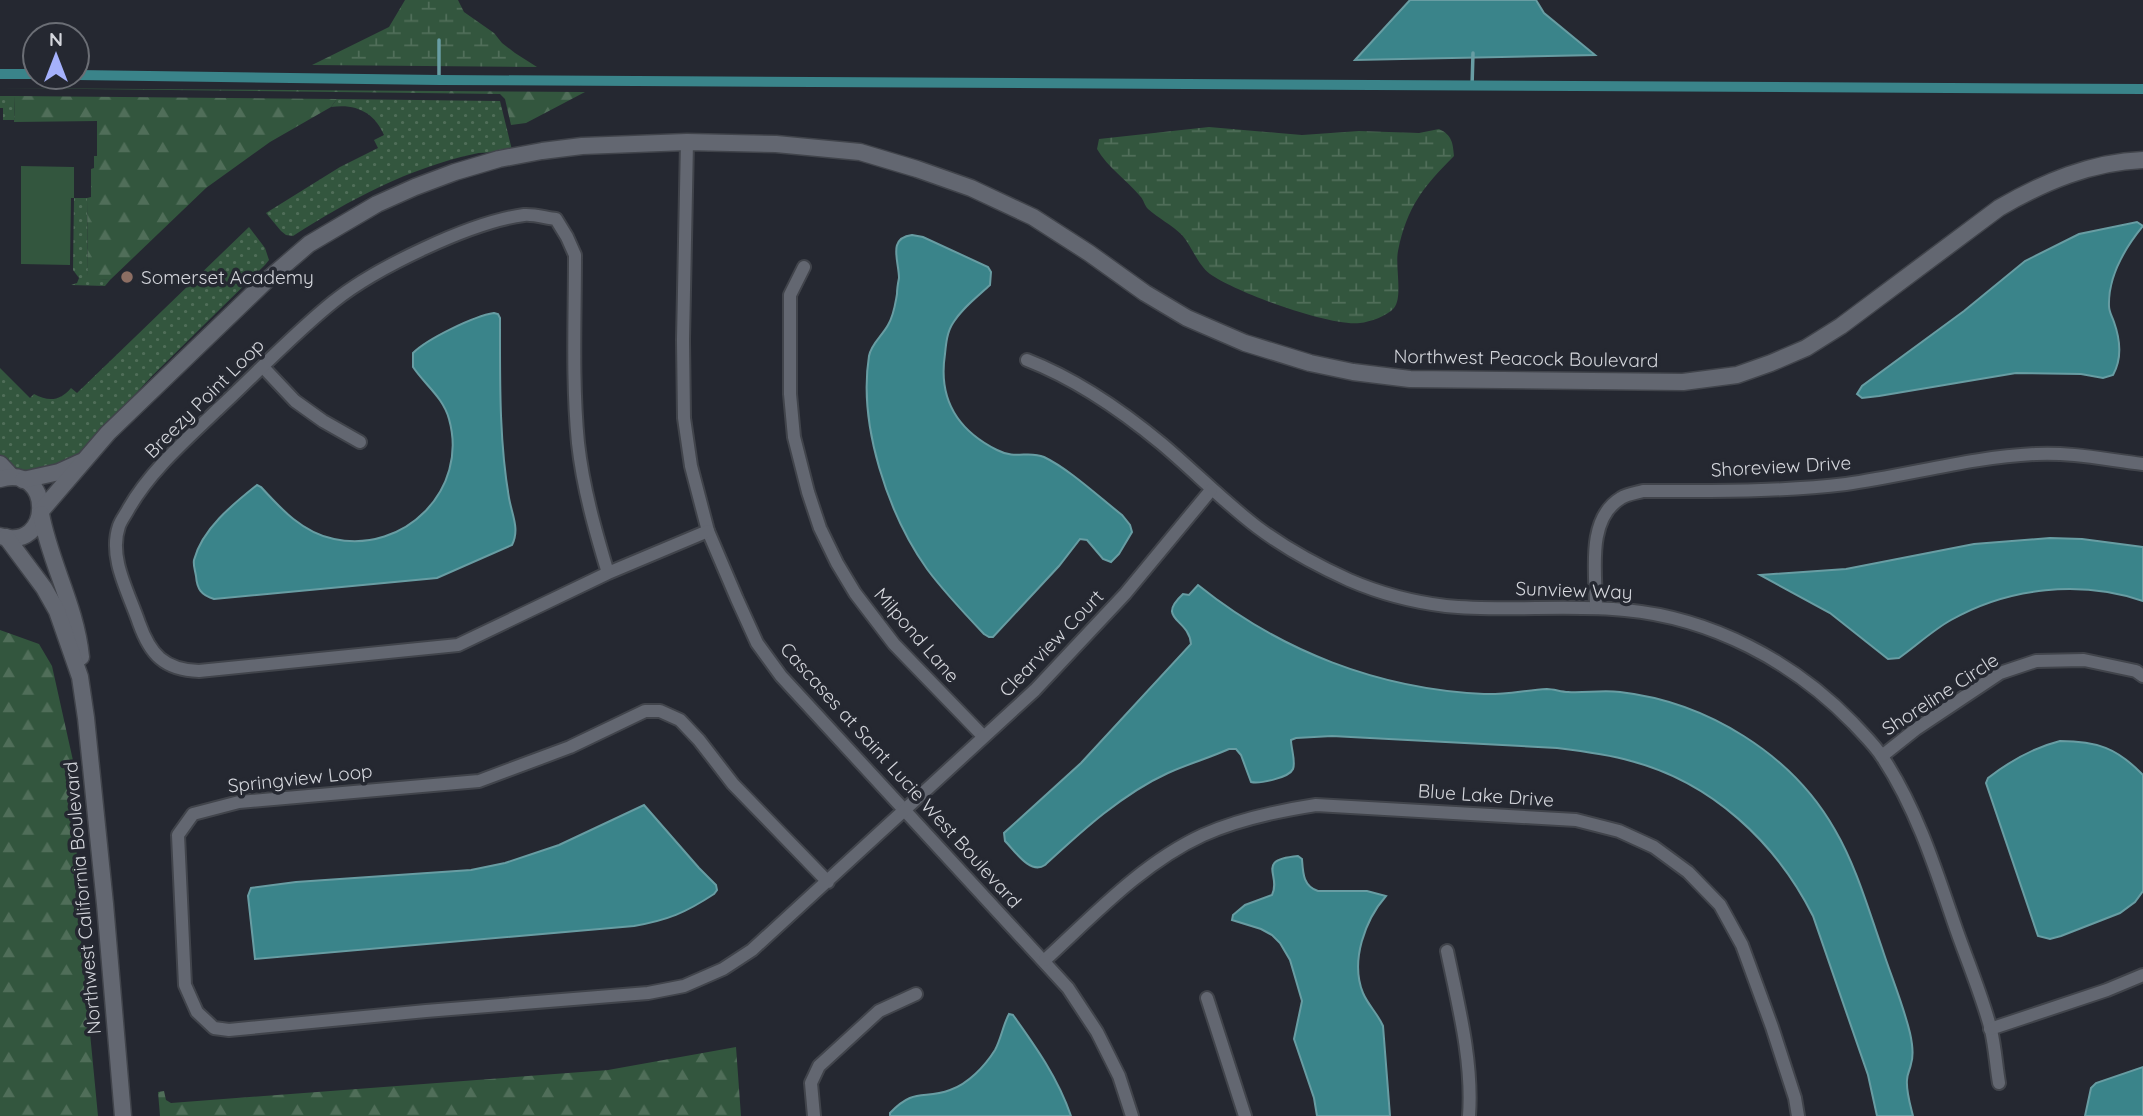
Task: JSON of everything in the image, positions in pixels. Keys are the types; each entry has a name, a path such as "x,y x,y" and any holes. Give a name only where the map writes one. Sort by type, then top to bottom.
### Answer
{"street":[{"name":"Northwest Peacock Boulevard","path":"2,537 24,535 37,523 41,513 83,461 173,369 309,244 377,204 455,172 499,159 582,146 687,142 815,147 860,152 971,188 1034,217 1145,293 1186,317 1245,343 1310,363 1353,372 1424,380 1683,382 1737,375 1806,348 1841,326 1999,208 2025,193 2057,178 2090,168 2143,160"},
{"name":"Cascases at Saint Lucie West Boulevard","path":"687,142 684,418 691,466 708,531 757,643 781,676 1068,988 1097,1032 1119,1076 1132,1116"},
{"name":"Breezy Point Loop","path":"608,573 590,514 579,444 576,404 575,255 568,237 556,219 527,214 455,235 388,267 335,300 168,457 134,499 119,526 116,559 146,641 166,663 182,670 199,671 458,645 608,573 708,531"},
{"name":"Milpond Lane","path":"804,267 790,295 790,394 794,437 820,528 855,593 887,634 983,736"},
{"name":"Sunview Way","path":"1027,360 1060,373 1113,407 1162,444 1211,490 1260,529 1306,558 1351,581 1395,596 1446,606 1596,607 1642,611 1697,625 1742,642 1789,669 1829,699 1882,756 1907,801 1932,860 1990,1029 1999,1083"},
{"path":"263,367 295,401 360,442"},
{"name":"Shoreview Drive","path":"1596,607 1597,540 1604,514 1622,497 1643,491 1782,489 1847,484 1978,460 2038,453 2143,464"},
{"name":"Northwest Peacock Boulevard","path":"12,479 60,472 83,461"},
{"path":"0,464 12,479"},
{"name":"Northwest California Boulevard","path":"12,479 31,485 41,502 44,534 73,615 81,654 80,677 104,891 123,1116"},
{"name":"Clearview Court","path":"905,810 1035,690 1125,594 1211,490"},
{"name":"Northwest California Boulevard","path":"2,537 44,588 57,611 80,677"},
{"name":"Shoreline Circle","path":"1882,756 1916,729 2000,673 2036,661 2084,660 2136,671 2143,676"},
{"name":"Springview Loop","path":"828,882 733,784 680,720 660,711 645,711 570,747 479,781 239,802 193,814 178,835 185,985 197,1013 214,1028 229,1030 426,1010 648,993 684,986 723,969 752,950 828,882 905,810"},
{"name":"Blue Lake Drive","path":"1045,960 1116,895 1173,851 1204,835 1277,811 1316,805 1576,820 1619,831 1654,847 1688,872 1720,905 1742,945 1764,1003 1796,1098 1798,1116"},
{"path":"1447,951 1462,1023 1468,1073 1469,1116"},
{"path":"1990,1029 2108,990 2143,975"},
{"path":"814,1116 811,1083 819,1066 879,1010 916,994"},
{"path":"1208,998 1245,1116"}],"green space":[{"path":"405,0 458,0 464,12 537,67 312,65 389,27"},
{"path":"91,89 585,92 526,123 511,125 505,99 500,94"},
{"path":"0,96 15,96 14,120 3,120"},
{"path":"15,96 337,99 331,107 270,142 206,188 110,280 88,279 87,198 91,197 91,169 94,168 94,156 97,156 97,121 14,122"},
{"path":"337,99 500,101 512,150 474,154 426,168 358,198 293,236 286,235 266,213 340,167 378,148 374,140 384,135 370,115 363,111 349,107 331,107"},
{"path":"1209,127 1302,135 1359,131 1419,133 1439,129 1447,134 1454,156 1433,178 1406,222 1397,257 1398,297 1394,308 1373,320 1346,323 1283,307 1222,281 1206,270 1182,235 1148,209 1135,190 1106,162 1097,149 1099,139"},
{"path":"21,166 74,167 70,265 21,264"},
{"path":"74,198 87,198 88,278 110,280 105,286 71,285 77,283 79,278 73,270"},
{"path":"249,227 265,248 269,260 152,376 75,460 34,474 17,471 0,460 0,368 30,398 34,394 54,399 63,396 71,388 77,393"},
{"path":"0,630 39,644 52,666 76,774 77,898 98,1116 0,1116"},
{"path":"736,1047 741,1116 160,1116 158,1092 164,1091 166,1100 171,1103 608,1070"}],"water":[{"path":"1410,0 1536,0 1544,13 1595,55 1355,60"},
{"path":"2137,222 2143,226 2119,263 2109,295 2109,308 2119,342 2118,362 2113,375 2103,378 2081,374 2016,373 1879,396 1862,398 1857,394 1862,386 1964,311 2025,261 2079,234"},
{"path":"904,237 923,237 988,267 991,272 990,285 961,312 947,338 945,385 953,411 961,423 983,442 1004,453 1033,454 1054,462 1122,515 1132,532 1111,562 1103,559 1087,540 1080,539 1059,566 993,637 984,634 954,602 913,547 889,496 872,439 868,411 869,356 894,310 899,278 897,245"},
{"path":"494,313 500,318 503,454 515,528 512,545 437,578 214,599 200,591 194,566 198,549 220,518 257,485 303,526 334,539 360,541 384,537 406,526 425,511 440,492 449,470 453,445 446,411 413,367 413,353 451,329"},
{"path":"2050,538 2143,547 2143,601 2095,590 2046,590 2021,594 1973,609 1944,624 1899,658 1888,659 1830,613 1760,575 1846,569 1974,544"},
{"path":"1198,585 1262,629 1297,647 1369,675 1445,691 1500,694 1547,689 1568,692 1607,691 1652,698 1715,720 1744,736 1771,756 1796,778 1835,830 1867,903 1910,1033 1912,1057 1907,1084 1913,1116 1877,1116 1868,1075 1813,916 1780,864 1760,840 1714,800 1688,784 1631,761 1557,748 1332,736 1291,740 1293,769 1274,780 1251,782 1241,755 1236,749 1229,749 1176,770 1135,791 1103,814 1045,865 1034,867 1028,864 1005,841 1004,833 1081,763 1191,644 1189,635 1176,619 1172,609 1183,594 1189,595"},
{"path":"2060,741 2106,748 2124,758 2143,775 2143,891 2135,902 2120,913 2050,939 2038,936 1986,783 1988,778 2013,761 2040,747"},
{"path":"644,805 716,885 714,894 676,915 634,926 255,959 248,896 251,888 296,882 471,870 505,863 559,845"},
{"path":"1298,856 1302,859 1305,878 1313,889 1367,891 1386,896 1366,929 1358,968 1363,993 1383,1026 1390,1116 1317,1116 1314,1098 1294,1039 1302,1001 1290,960 1272,935 1232,920 1233,915 1245,905 1272,895 1272,870 1277,861"},
{"path":"1009,1014 1013,1015 1046,1063 1071,1116 890,1116 890,1113 906,1100 941,1093 970,1079 995,1050"},
{"path":"2143,1067 2143,1116 2085,1116 2091,1088 2096,1083"}],"waterway":[{"path":"439,40 439,80"},
{"path":"1472,87 1473,53"},
{"path":"0,74 21,74"},
{"path":"91,75 439,80 2143,89"}],"place":[{"name":"Somerset Academy","path":"127,277"}]}
